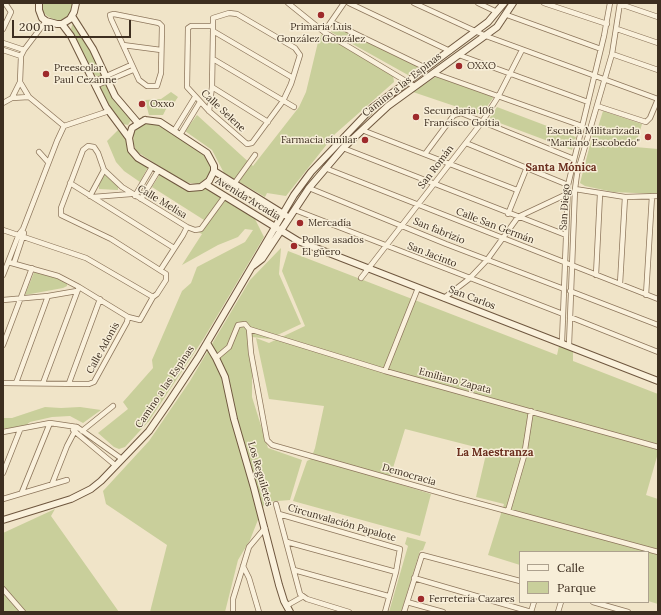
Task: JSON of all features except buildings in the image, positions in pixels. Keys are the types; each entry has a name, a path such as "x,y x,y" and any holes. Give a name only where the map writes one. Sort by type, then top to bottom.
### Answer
{"street":[{"path":"3,29 11,12 5,3"},
{"path":"39,3 40,14 46,21 62,24 71,36 109,111 129,138 134,154 158,171 189,188 194,188 205,184 214,171 212,162 207,153 155,120 145,120 138,123 132,128 129,138"},
{"path":"62,24 72,16 76,3"},
{"path":"288,3 324,32 414,86"},
{"path":"324,32 344,3"},
{"path":"349,3 450,51"},
{"path":"414,3 424,5 486,36 605,81 658,99 650,118 646,122 597,106"},
{"path":"478,3 497,12"},
{"name":"Camino a las Espinas","path":"3,520 80,495 101,481 149,431 207,343 283,213 302,183 319,162 372,108 406,81 476,32 497,12 504,3"},
{"name":"Camino a las Espinas","path":"252,267 262,259 309,188 343,148 414,86 486,36 507,14 513,3"},
{"path":"544,3 607,24"},
{"name":"San Diego","path":"562,342 568,185 607,24 610,3"},
{"path":"620,3 658,17"},
{"name":"San Diego","path":"569,345 571,265 577,174 612,54 620,3"},
{"name":"Calle Selene","path":"234,13 295,48 300,55 293,78 283,101 252,143 247,144 200,102 188,90 186,85 188,30 191,26 213,29 213,18 234,13"},
{"path":"111,14 160,24 162,29 160,80 157,86 150,87 144,85 133,70 123,45 111,20 111,14"},
{"path":"507,14 601,49"},
{"path":"72,16 89,40 107,79 120,102 138,123"},
{"path":"12,98 20,82 21,56 46,21"},
{"path":"331,22 426,68"},
{"path":"210,111 213,29 293,78"},
{"path":"617,29 658,43"},
{"path":"3,43 24,50"},
{"path":"123,45 161,50"},
{"path":"3,50 21,56"},
{"name":"San Román","path":"361,278 403,226 482,122 510,75 522,50"},
{"path":"612,54 658,70"},
{"path":"459,55 510,75 588,102"},
{"path":"212,59 294,107"},
{"path":"107,79 131,64"},
{"path":"94,84 133,70"},
{"path":"433,73 582,126"},
{"path":"20,82 29,97 64,126"},
{"path":"212,87 268,122"},
{"path":"3,103 12,98 29,97"},
{"path":"174,131 195,97"},
{"path":"180,135 200,102"},
{"path":"3,275 18,234 23,229 48,162 64,126 109,111"},
{"path":"425,154 457,113 574,159"},
{"path":"362,130 517,190"},
{"path":"466,143 568,185"},
{"name":"Calle Melisa","path":"88,146 96,150 104,170 133,195 187,227 161,269 111,239 61,215 61,208 81,154 88,146"},
{"path":"343,148 508,214 566,235"},
{"path":"39,152 48,162"},
{"path":"234,184 255,156"},
{"path":"91,196 133,195 152,167"},
{"path":"508,214 527,167"},
{"name":"Calle San Germán","path":"325,168 658,300"},
{"path":"91,196 104,170"},
{"path":"142,199 158,171"},
{"name":"Avenida Arcadia","path":"214,171 290,218"},
{"path":"70,183 174,248"},
{"name":"Avenida Arcadia","path":"205,184 281,231"},
{"name":"San fabrizio","path":"309,188 487,260 564,289"},
{"path":"575,189 625,197 658,196"},
{"path":"444,298 469,279 487,260 518,217 567,194"},
{"path":"596,275 600,194"},
{"path":"104,205 108,196"},
{"path":"187,227 195,230 200,229 225,196"},
{"path":"646,295 652,196"},
{"path":"620,284 625,197"},
{"name":"San Jacinto","path":"295,210 386,247 563,314"},
{"path":"14,263 24,236 23,229"},
{"path":"5,231 24,236 86,258 152,296"},
{"name":"San Carlos","path":"281,231 298,241 562,342 658,381"},
{"name":"Calle Adonis","path":"3,383 89,384 94,382 124,329 128,317 100,299 78,289 58,276 8,262"},
{"path":"3,346 32,268"},
{"path":"128,317 140,320 152,296 157,294 167,278 166,274 161,269"},
{"path":"385,371 418,288"},
{"path":"3,300 48,296 78,289"},
{"path":"43,383 78,289"},
{"path":"570,291 658,325"},
{"path":"16,383 48,296"},
{"path":"69,383 100,299"},
{"path":"570,317 658,352"},
{"path":"216,358 229,347 238,325 245,324 249,329"},
{"name":"Emiliano Zapata","path":"249,329 385,371 658,447"},
{"name":"Democracia","path":"249,329 254,373 269,443 658,552"},
{"name":"Los Reguiletes","path":"207,343 225,377 234,419 286,606 290,612"},
{"path":"79,435 83,430 113,406"},
{"path":"508,511 524,456 531,411"},
{"path":"3,432 50,424 70,425 83,430 122,459"},
{"path":"22,492 50,424"},
{"path":"70,425 74,432 115,465"},
{"path":"52,484 74,432 78,427"},
{"path":"3,473 20,430"},
{"path":"3,499 22,492 67,480"},
{"path":"276,504 279,514"},
{"name":"Circunvalación Papalote","path":"279,514 302,597"},
{"name":"Circunvalación Papalote","path":"279,514 397,547 400,552 396,572 384,612"},
{"path":"233,612 233,599 252,542 265,528"},
{"path":"287,542 396,572"},
{"path":"404,612 422,555 519,581"},
{"path":"243,566 249,578 259,612"},
{"path":"294,570 388,596"},
{"path":"414,578 531,612"},
{"path":"3,589 23,612"},
{"path":"286,606 302,597 349,612"},
{"path":"407,602 443,612"},
{"path":"596,603 628,612"}],"green space":[{"path":"42,3 74,3 70,15 57,21 47,16 43,12"},
{"path":"75,23 79,25 102,74 99,77 93,74 71,29 72,25"},
{"path":"335,26 419,66 408,75 331,32"},
{"path":"323,33 393,75 394,82 335,134 286,196 267,193 265,197 224,173 212,150 185,131 197,115 253,166 299,107 306,92 319,38"},
{"path":"437,76 492,95 493,98 481,115 413,92"},
{"path":"106,83 118,104 131,120 128,125 123,124 107,103 99,88"},
{"path":"171,92 178,97 174,103 168,105 163,115 149,115 145,100 161,99"},
{"path":"497,107 576,137 572,150 489,119"},
{"path":"603,111 642,124 635,147 658,149 658,194 613,192 585,186 580,183 595,126 598,127"},
{"path":"147,122 157,123 205,153 211,164 210,172 206,179 198,184 183,182 136,151 133,142 134,133 138,127"},
{"path":"119,129 124,135 131,154 148,167 140,182 124,171 116,162 107,141"},
{"path":"104,174 118,186 118,190 99,189 99,185"},
{"path":"160,174 188,190 193,191 208,188 254,217 264,237 204,338 149,421 125,447 119,449 114,447 98,433 128,409 123,402 153,368 152,360 182,291 191,283 197,267 245,242 253,230 245,229 238,237 218,245 182,265 202,234 198,232 204,220 152,187"},
{"path":"281,248 279,274 301,324 269,339 252,337 252,397 268,448 302,460 290,500 265,502 250,540 238,560 225,612 150,612 167,545 106,504 103,491 149,441 190,381 250,280"},
{"path":"288,251 557,355 559,346 573,351 573,361 658,394 658,453 646,495 658,499 658,604 649,601 649,551 519,551 519,565 488,555 504,504 476,497 487,450 405,429 389,481 431,494 420,536 293,501 307,461 311,459 315,448 324,406 269,399 256,338 269,343 305,326 282,271"},
{"path":"35,270 67,282 67,286 25,295"},
{"path":"45,407 80,407 101,410 83,423 70,416 52,417 30,422 19,431 3,428 3,418 12,418"},
{"path":"55,509 51,516 119,612 3,612 3,533"},
{"path":"407,537 426,542 423,550 420,551 401,612 389,612 408,546 405,544"}],"place":[{"name":"Primaria Luis González González","path":"321,15"},
{"name":"OXXO","path":"459,66"},
{"name":"Preescolar Paul Cezanne","path":"46,74"},
{"name":"Oxxo","path":"142,104"},
{"name":"Secundaria 106 Francisco Goitia","path":"416,117"},
{"name":"Escuela Militarizada \"Mariano Escobedo\"","path":"648,137"},
{"name":"Farmacia símilar","path":"365,140"},
{"name":"Mercadía","path":"300,223"},
{"name":"Pollos asados El güero","path":"294,246"},
{"name":"Ferretería Cazares","path":"421,599"}],"district":[{"name":"Santa Mónica","path":"561,168"},
{"name":"La Maestranza","path":"495,453"}]}
